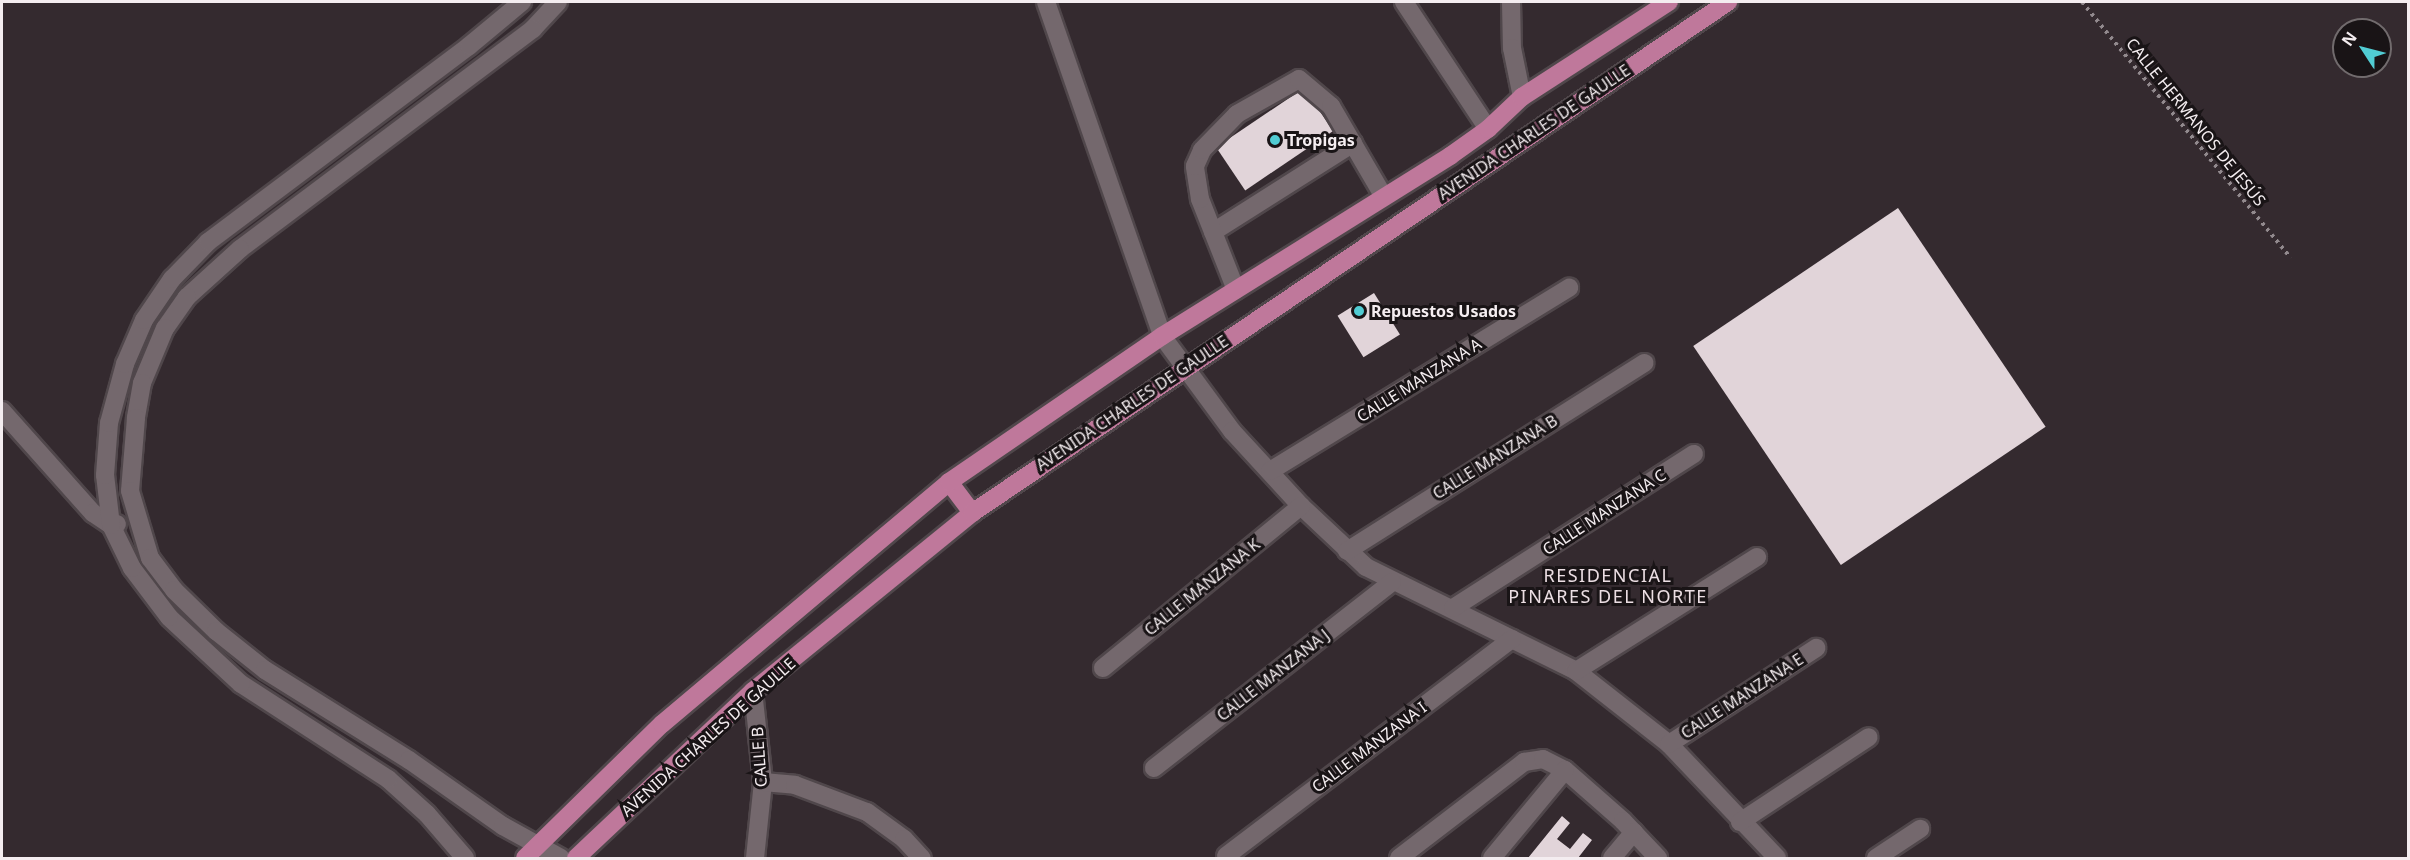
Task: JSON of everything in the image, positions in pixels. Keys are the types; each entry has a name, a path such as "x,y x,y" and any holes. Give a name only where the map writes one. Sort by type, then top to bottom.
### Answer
{"main road":[{"name":"AVENIDA CHARLES DE GAULLE","path":"525,858 662,724 949,482 1162,336 1488,129 1522,97 1669,2"},
{"name":"AVENIDA CHARLES DE GAULLE","path":"576,858 753,691 972,513 1183,367 1728,2"},
{"path":"949,482 972,513"}],"street":[{"path":"465,858 427,814 388,779 241,684 170,617 132,568 111,525 105,475 109,423 125,364 139,331 172,279 208,242 470,46 522,2"},
{"path":"558,2 533,29 240,249 187,297 165,328 142,383 131,479 137,521 150,558 174,590 216,631 265,670 409,760 503,826 561,858"},
{"path":"1046,2 1162,336 1232,431 1301,506 1347,551 1392,582 1454,608 1576,671 1669,744 1740,822 1777,858"},
{"path":"1404,2 1488,129"},
{"path":"1510,2 1512,48 1522,97"},
{"path":"1236,290 1200,199 1195,166 1202,150 1247,108 1299,79 1331,106 1384,197"},
{"path":"1214,232 1353,143"},
{"name":"CALLE MANZANA A","path":"1270,471 1569,288"},
{"name":"CALLE MANZANA B","path":"1347,551 1644,363"},
{"path":"2,411 93,513 111,525 137,521"},
{"name":"CALLE MANZANA C","path":"1454,608 1694,454"},
{"name":"CALLE MANZANA K","path":"1102,668 1301,506"},
{"path":"1576,671 1757,557"},
{"name":"CALLE MANZANA J","path":"1154,768 1392,582"},
{"name":"CALLE MANZANA I","path":"1226,856 1512,639"},
{"name":"CALLE MANZANA E","path":"1669,744 1816,648"},
{"name":"CALLE B","path":"753,691 763,782 755,858"},
{"path":"1740,822 1869,737"},
{"path":"1399,858 1524,762 1543,759 1565,770 1634,832 1658,858"},
{"path":"1492,858 1565,770"},
{"path":"763,782 795,784 867,812 904,839 922,858"},
{"path":"1876,858 1920,829"},
{"path":"1612,858 1634,832"}],"path":[{"name":"CALLE HERMANOS DE JESÚS","path":"2082,2 2291,258"}],"building":[{"name":"Tropigas","path":"1304,88 1333,131 1245,190 1216,147"},
{"path":"1898,208 2046,427 1841,565 1693,346"},
{"path":"1374,293 1400,335 1363,357 1338,316"},
{"path":"1562,816 1570,823 1557,839 1570,849 1583,833 1592,840 1578,858 1528,858"}],"place":[{"name":"Tropigas","path":"1275,140"},
{"name":"Repuestos Usados","path":"1359,311"}],"district":[{"name":"RESIDENCIAL PINARES DEL NORTE","path":"1608,586"}]}
